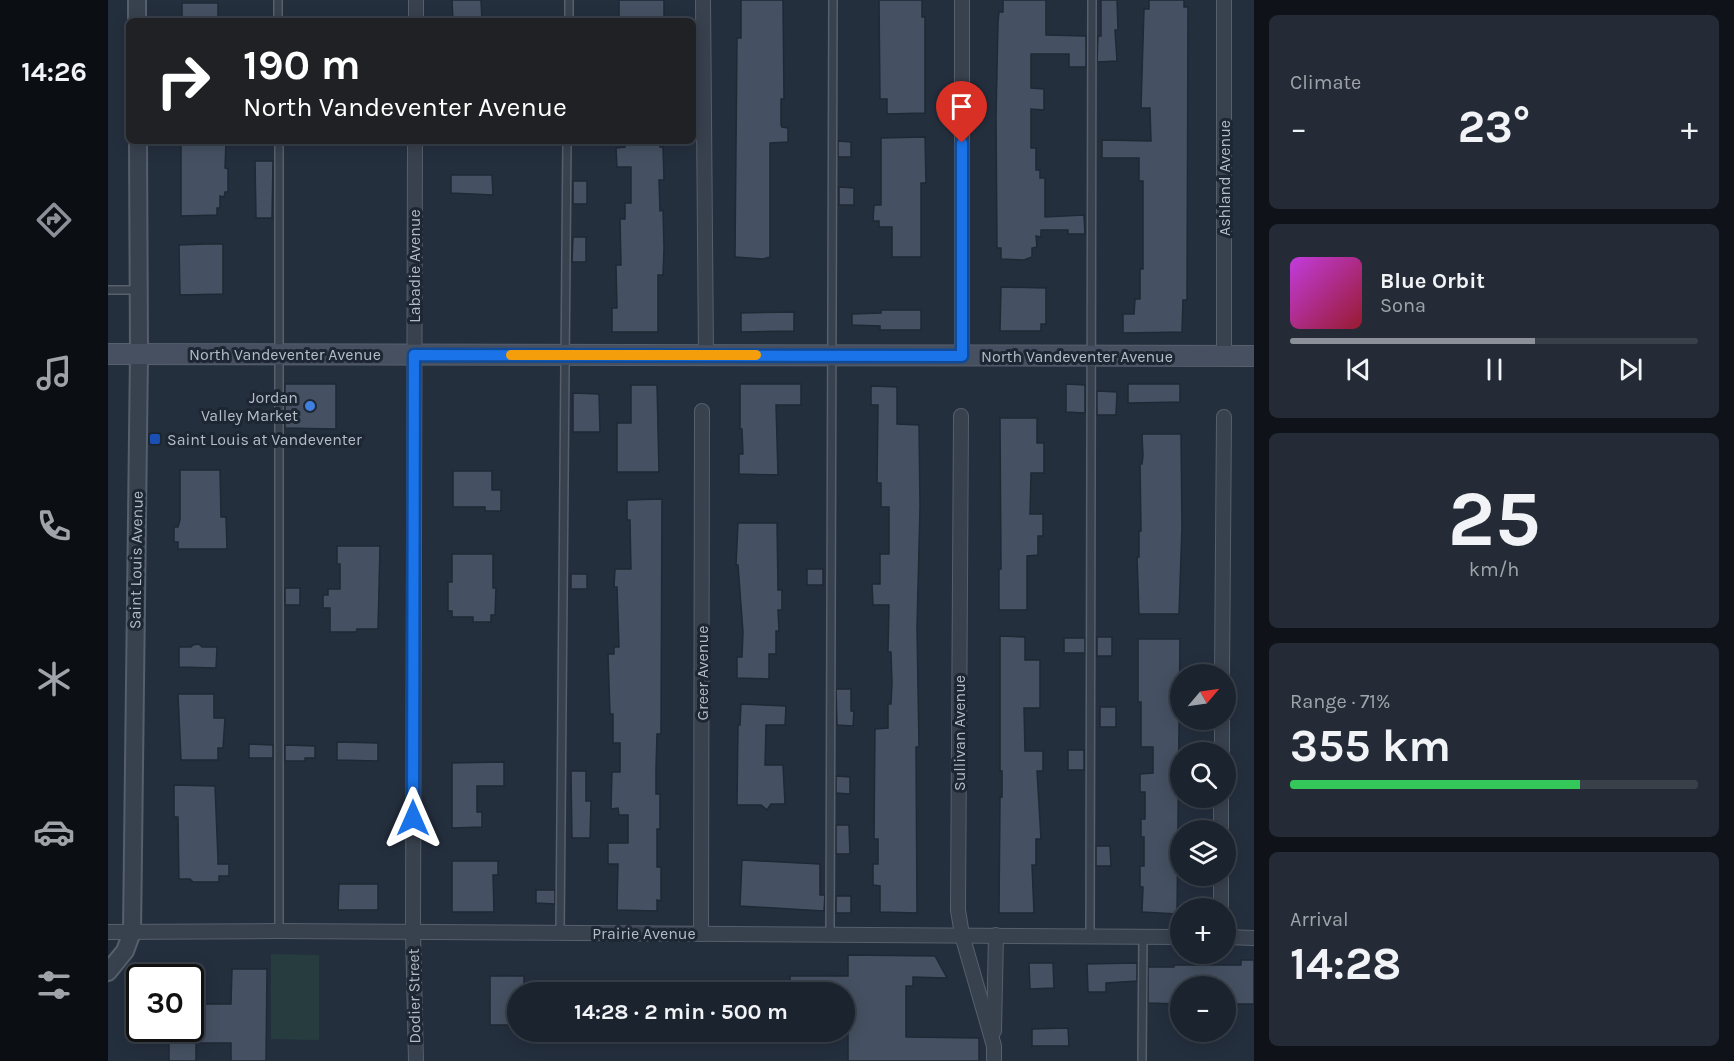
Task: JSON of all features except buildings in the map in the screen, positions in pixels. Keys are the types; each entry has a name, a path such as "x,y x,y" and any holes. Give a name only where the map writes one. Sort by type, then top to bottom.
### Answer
{"main road":[{"name":"North Vandeventer Avenue","path":"108,354 1254,356"}],"street":[{"path":"136,0 137,18"},
{"path":"416,0 416,18"},
{"path":"703,0 706,355"},
{"path":"962,0 962,356"},
{"name":"Ashland Avenue","path":"1224,0 1224,356"},
{"name":"Saint Louis Avenue","path":"108,972 125,951 132,932 139,354 138,144"},
{"name":"Labadie Avenue","path":"413,932 415,144"},
{"name":"Greer Avenue","path":"701,934 702,411"},
{"name":"Sullivan Avenue","path":"962,416 958,910 962,935 994,1046"},
{"path":"1222,664 1224,417"},
{"name":"Prairie Avenue","path":"108,932 279,931 1170,937"},
{"name":"Dodier Street","path":"413,932 416,1061"},
{"name":"Sullivan Avenue","path":"994,1061 996,935"},
{"path":"1236,937 1254,938"}],"lane":[{"path":"278,0 278,18"},
{"path":"569,0 569,18"},
{"path":"830,935 833,0"},
{"path":"1090,936 1092,0"},
{"path":"279,144 279,931"},
{"path":"561,933 567,144"},
{"path":"108,290 139,290"},
{"path":"1142,1061 1143,937"}],"green space":[{"path":"271,954 319,955 319,1040 271,1039"}],"slow traffic":[{"path":"511,355 756,355"}],"place":[{"name":"Jordan Valley Market","path":"310,406"},
{"name":"Saint Louis at Vandeventer","path":"155,439"}],"route":[{"path":"413,818 414,355 962,356 962,143"}]}
